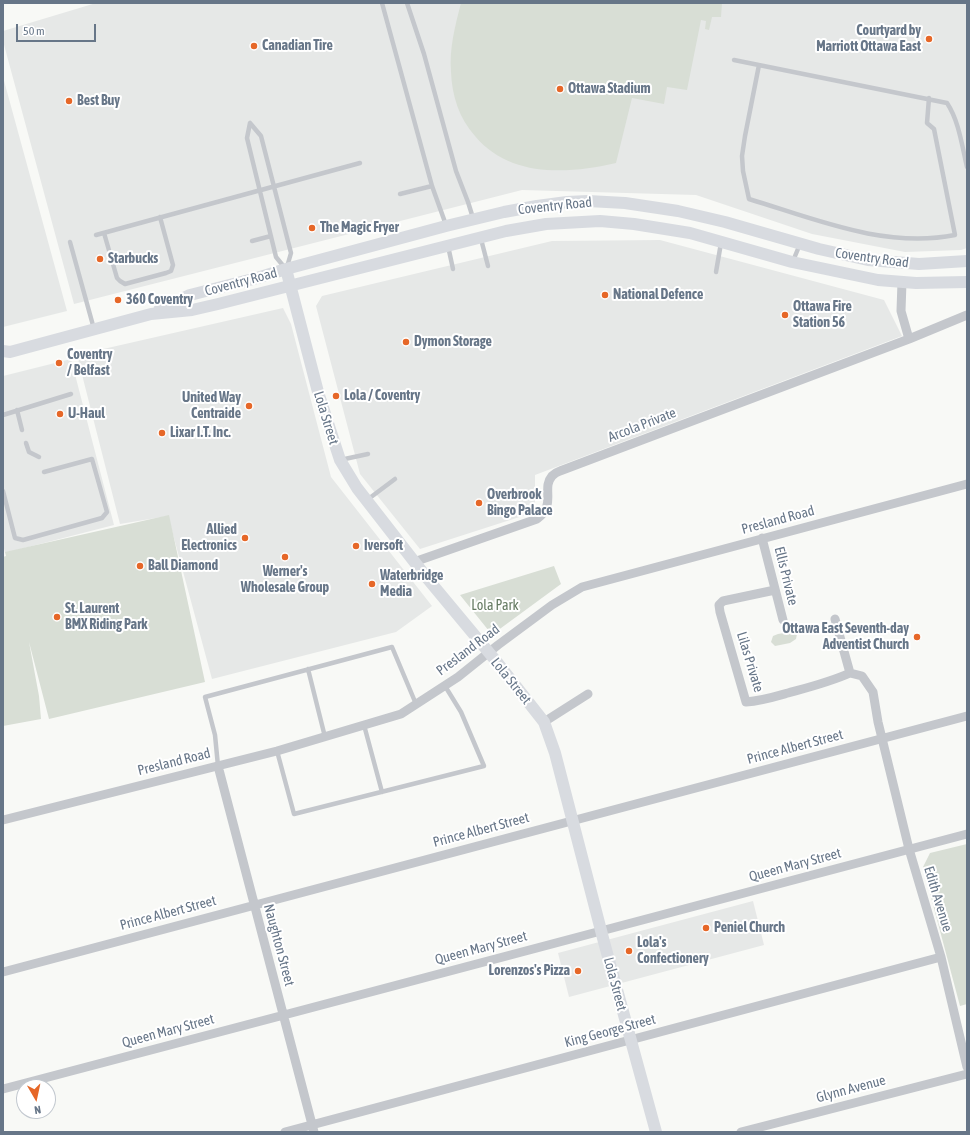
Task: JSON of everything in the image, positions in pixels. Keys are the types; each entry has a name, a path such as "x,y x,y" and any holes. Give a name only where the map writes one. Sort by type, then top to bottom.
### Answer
{"main road":[{"name":"Coventry Road","path":"151,314 190,295 446,226 504,212 552,204 588,201 625,203 678,211 725,222 841,255 885,262 919,264 967,262"},
{"name":"Coventry Road","path":"5,354 151,314 205,307 481,237 539,225 600,221 655,227 721,241 792,262 871,278 936,284 967,282"},
{"path":"446,226 448,246"},
{"name":"Lola Street","path":"286,269 316,385 340,460 356,488 544,722 555,752 601,931 656,1132"}],"street":[{"path":"902,282 901,311 909,339"},
{"name":"Arcola Private","path":"414,562 537,519 546,512 549,485 552,477 560,471 909,339 967,315"},
{"name":"Presland Road","path":"3,820 277,751 401,714 444,686 555,603 582,587 967,484"},
{"name":"Ellis Private","path":"762,538 783,620"},
{"name":"Lilas Private","path":"775,590 723,601 719,605 746,702 757,702 833,681 850,672"},
{"path":"835,619 850,672"},
{"name":"Edith Avenue","path":"850,672 862,676 873,692 882,738 909,849 941,957 967,1067"},
{"path":"544,722 588,694"},
{"name":"Prince Albert Street","path":"3,972 254,904 967,716"},
{"name":"Naughton Street","path":"218,766 313,1128"},
{"name":"Queen Mary Street","path":"3,1089 284,1016 967,834"},
{"name":"King George Street","path":"285,1132 313,1128 631,1040 941,957"},
{"name":"Glynn Avenue","path":"741,1132 967,1074"}],"lane":[{"path":"382,3 432,186 446,226"},
{"path":"407,3 424,54 456,171 474,219"},
{"path":"734,60 946,102 951,110 967,167"},
{"path":"759,65 742,156 743,171 749,199 841,228 887,237 936,239 955,235 934,129 926,123 929,98"},
{"path":"250,123 261,136 291,253 286,269 276,257 247,138 250,123"},
{"path":"96,235 360,164"},
{"path":"400,194 432,186"},
{"path":"104,233 117,278 120,282 125,284 166,273 171,271 173,265 160,217"},
{"path":"252,241 271,236"},
{"path":"481,237 488,266"},
{"path":"716,272 721,241"},
{"path":"70,242 94,329"},
{"path":"792,262 800,244"},
{"path":"448,246 453,269"},
{"path":"3,415 71,394"},
{"path":"17,410 22,430"},
{"path":"26,444 29,452 39,457"},
{"path":"340,460 368,454"},
{"path":"3,492 15,538 23,540 102,518 107,512 92,459 44,472"},
{"path":"367,500 395,479"},
{"path":"218,766 215,736 205,697 392,647 416,704"},
{"path":"308,669 325,737"},
{"path":"277,751 294,814 484,766 461,712 444,686"},
{"path":"364,725 382,792"}],"shaded area":[{"path":"96,3 967,3 967,248 961,250 905,252 812,234 696,195 522,190 74,304 3,41 3,31"},
{"path":"3,77 67,311 3,327"},
{"path":"660,240 884,300 902,336 535,475 535,512 420,549 360,474 316,306 322,296 552,241"},
{"path":"283,308 291,324 331,477 432,606 396,632 212,679 168,516 120,524 77,355"},
{"path":"71,359 114,525 5,553 3,544 3,376"},
{"path":"753,901 764,945 569,997 558,953"}],"green space":[{"name":"Ottawa Stadium","path":"461,3 722,3 721,17 712,17 709,30 705,29 706,21 701,20 687,90 667,87 664,104 632,98 616,163 598,167 560,170 522,166 505,159 489,150 469,129 457,106 452,81 451,55 453,38"},
{"path":"169,515 205,682 49,719 29,642 39,696 41,719 3,726 3,557 6,556 5,552"},
{"name":"Lola Park","path":"554,566 561,584 497,631 489,631 460,595"},
{"path":"790,632 797,634 796,639 790,643 775,646 771,642 773,636"},
{"path":"967,844 967,1004 960,1006 923,867 930,853"}],"place":[{"name":"Courtyard by Marriott Ottawa East","path":"929,39"},
{"name":"Canadian Tire","path":"254,46"},
{"name":"Ottawa Stadium","path":"560,89"},
{"name":"Best Buy","path":"69,101"},
{"name":"The Magic Fryer","path":"312,228"},
{"name":"Starbucks","path":"100,259"},
{"name":"National Defence","path":"605,295"},
{"name":"360 Coventry","path":"118,300"},
{"name":"Ottawa Fire Station 56","path":"785,315"},
{"name":"Dymon Storage","path":"406,342"},
{"name":"Coventry / Belfast","path":"59,363"},
{"name":"Lola / Coventry","path":"336,396"},
{"name":"United Way Centraide","path":"249,406"},
{"name":"U-Haul","path":"60,414"},
{"name":"Lixar I.T. Inc.","path":"162,433"},
{"name":"Overbrook Bingo Palace","path":"479,503"},
{"name":"Allied Electronics","path":"245,538"},
{"name":"Iversoft","path":"356,546"},
{"name":"Werner's Wholesale Group","path":"285,557"},
{"name":"Ball Diamond","path":"140,566"},
{"name":"Waterbridge Media","path":"372,584"},
{"name":"St. Laurent BMX Riding Park","path":"57,617"},
{"name":"Ottawa East Seventh-day Adventist Church","path":"917,637"},
{"name":"Peniel Church","path":"706,928"},
{"name":"Lola's Confectionery","path":"629,951"},
{"name":"Lorenzos's Pizza","path":"578,971"}]}
